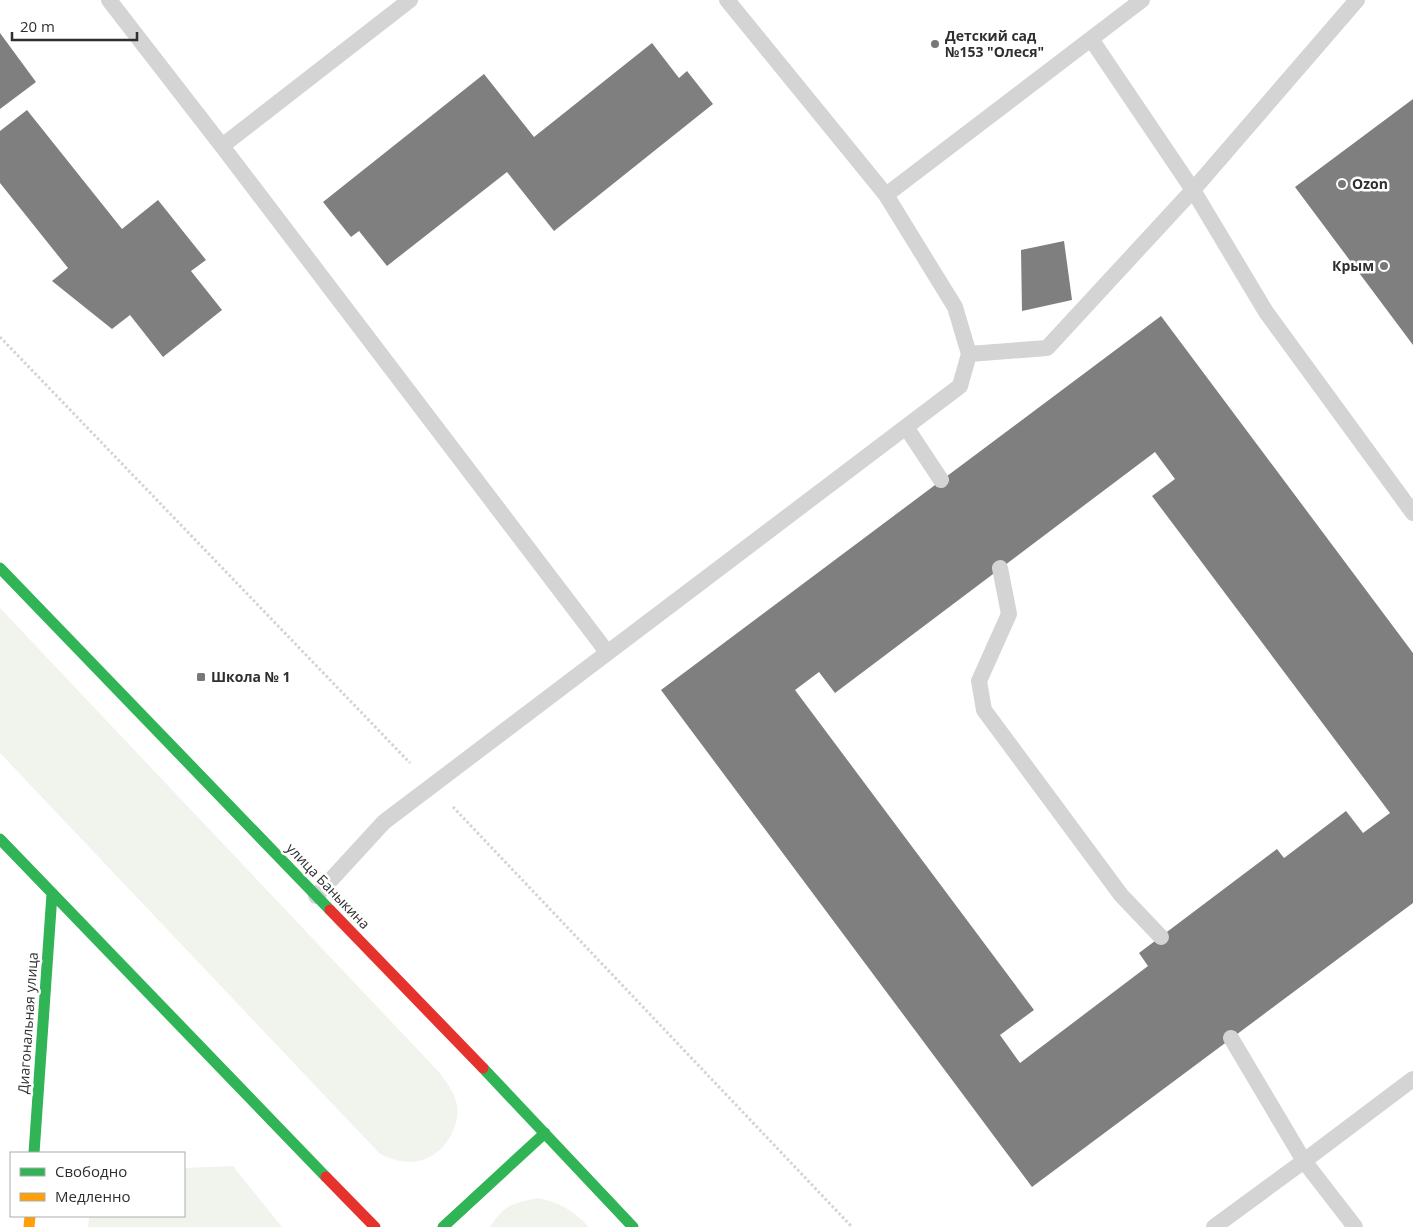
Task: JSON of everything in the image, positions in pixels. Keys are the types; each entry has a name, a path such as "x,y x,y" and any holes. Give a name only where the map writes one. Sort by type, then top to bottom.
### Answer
{"main road":[{"name":"улица Баныкина","path":"0,568 545,1133 633,1227"},
{"path":"0,839 375,1227"},
{"name":"Диагональная улица","path":"34,1152 52,894"},
{"path":"443,1227 545,1133"}],"lane":[{"path":"109,0 607,652"},
{"path":"222,146 410,0"},
{"path":"316,896 384,822 960,386 969,354 955,307 886,195 727,0"},
{"path":"886,195 1142,0"},
{"path":"969,354 1047,348 1193,190 1357,0"},
{"path":"1091,38 1193,190 1266,312 1413,513"},
{"path":"906,426 941,480"},
{"path":"1000,568 1009,614 979,681 984,710 1121,895 1161,936"},
{"path":"1231,1038 1304,1161 1355,1227"},
{"path":"1214,1227 1413,1079"}],"shaded area":[{"path":"0,608 438,1071 453,1093 457,1111 454,1130 443,1147 427,1158 418,1161 408,1162 380,1154 0,753"},
{"path":"233,1166 282,1227 88,1227 89,1217 185,1217 185,1168"},
{"path":"538,1198 566,1208 589,1227 490,1227 505,1209"}],"building":[{"path":"0,33 36,82 0,109"},
{"path":"652,43 679,78 687,71 713,104 554,231 507,172 387,266 359,231 351,237 323,202 484,74 534,137"},
{"name":"Крым","path":"1413,99 1413,345 1295,187"},
{"path":"27,110 122,229 158,200 206,260 191,271 222,310 163,357 130,315 112,329 52,281 68,268 0,183 0,131"},
{"path":"1064,241 1072,300 1022,311 1021,250"},
{"path":"1161,316 1413,653 1413,903 1032,1187 661,690","holes":["1155,452 1175,479 1152,496 1390,813 1363,833 1346,811 1284,858 1277,849 1139,953 1148,966 1020,1063 1000,1035 1034,1010 795,690 819,672 835,693"]}],"traffic: fast":[{"path":"0,568 330,910"},
{"path":"0,839 326,1177"},
{"path":"34,1152 52,894"},
{"path":"483,1068 633,1227"},
{"path":"443,1227 545,1133"}],"traffic: slow":[{"path":"29,1227 30,1217"}],"traffic: jam":[{"path":"330,910 483,1068"},
{"path":"326,1177 375,1227"}],"place":[{"name":"Детский сад №153 \"Олеся\"","path":"935,44"},
{"name":"Ozon","path":"1342,184"},
{"name":"Крым","path":"1384,266"},
{"name":"Школа № 1","path":"201,677"}]}
